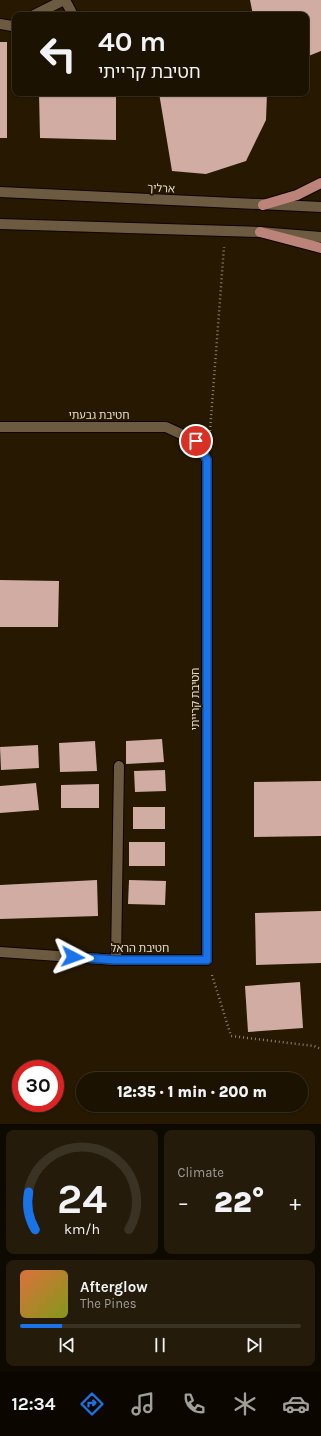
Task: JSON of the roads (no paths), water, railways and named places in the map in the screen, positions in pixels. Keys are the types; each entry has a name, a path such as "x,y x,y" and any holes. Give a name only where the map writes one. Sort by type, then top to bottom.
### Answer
{"main road":[{"path":"263,205 297,195 321,183"},
{"path":"260,232 321,248"}],"street":[{"path":"40,12 65,0 71,12"},
{"path":"0,24 12,26"},
{"name":"ארליך","path":"0,192 321,207"},
{"path":"0,224 260,232 321,237"},
{"name":"חטיבת גבעתי","path":"0,427 166,428 196,441 207,460"},
{"name":"חטיבת קרייתי","path":"207,460 207,960"},
{"path":"116,960 119,766"},
{"name":"חטיבת הראל","path":"0,952 116,960 207,960"}]}
